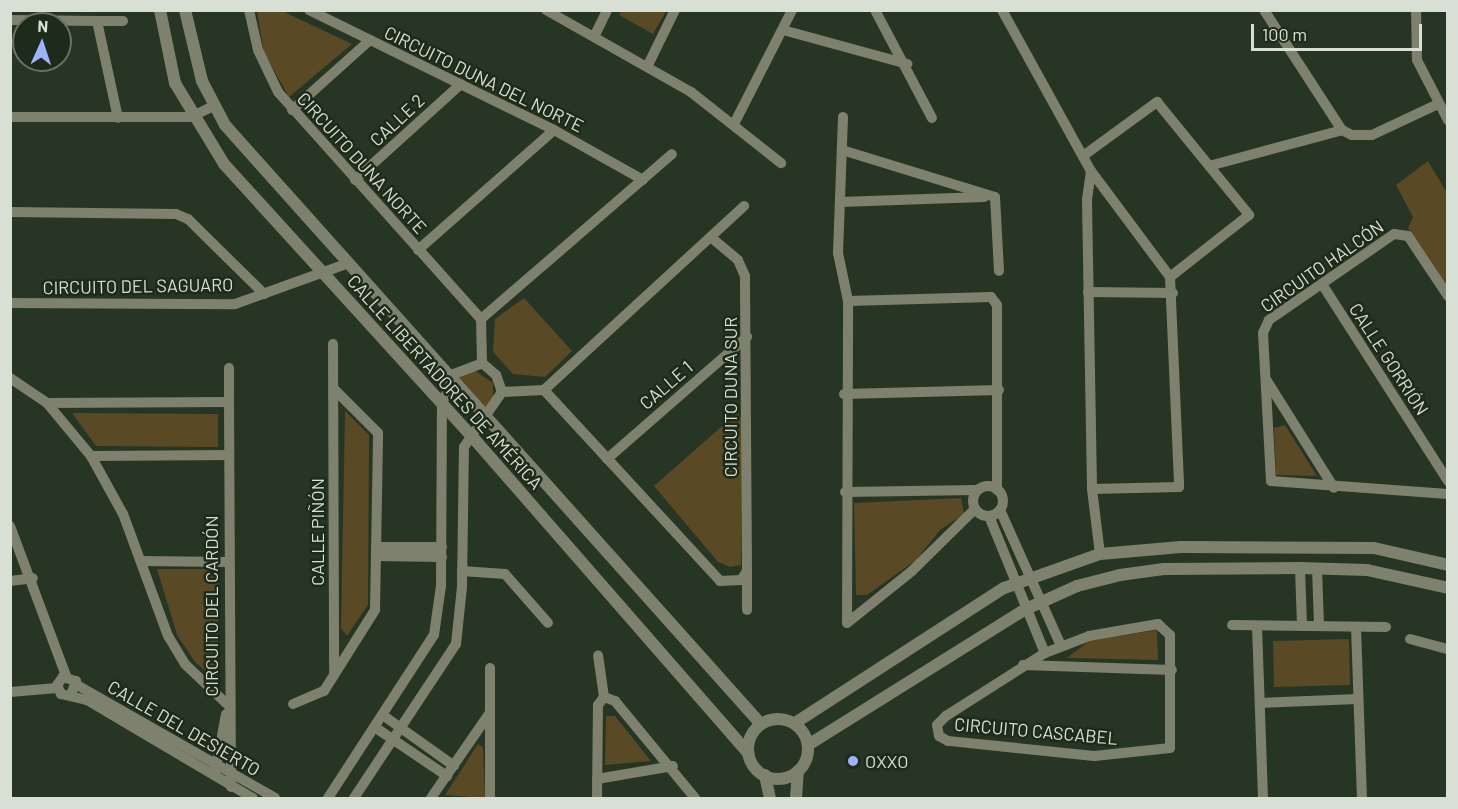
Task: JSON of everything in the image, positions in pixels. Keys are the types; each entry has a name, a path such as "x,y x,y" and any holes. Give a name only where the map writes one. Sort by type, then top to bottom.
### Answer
{"street":[{"name":"CALLE LIBERTADORES DE AMÉRICA","path":"160,10 168,62 191,117 224,164 469,433 748,753"},
{"name":"CALLE LIBERTADORES DE AMÉRICA","path":"185,10 195,58 214,106 346,264 760,723"},
{"name":"CIRCUITO DUNA NORTE","path":"249,10 266,72 292,111 481,319"},
{"name":"CIRCUITO DUNA DEL NORTE","path":"309,10 555,130 643,180"},
{"path":"546,10 648,65 734,124 781,163"},
{"path":"595,35 606,10"},
{"path":"648,65 675,10"},
{"path":"734,124 792,10"},
{"path":"875,10 907,64 932,118"},
{"path":"1002,10 1091,171 1170,277 1173,293 1179,487 1092,489"},
{"path":"1264,10 1341,130"},
{"path":"1416,10 1417,60 1448,120"},
{"path":"10,20 123,21"},
{"path":"97,21 118,117"},
{"path":"783,30 907,64"},
{"path":"292,111 370,40"},
{"name":"CALLE 2","path":"355,180 460,84"},
{"path":"1083,156 1157,102 1249,214 1170,277"},
{"path":"1209,166 1341,130 1362,138 1438,104"},
{"path":"10,117 191,117 214,106"},
{"path":"843,117 838,253 848,301 844,394 847,623 912,571 975,509 977,490"},
{"path":"418,250 555,130"},
{"path":"842,150 995,197"},
{"path":"502,392 496,375 482,363 481,319 672,154"},
{"path":"1091,171 1088,292 1092,489 1100,554"},
{"path":"840,202 995,197"},
{"path":"995,197 999,271"},
{"path":"502,392 544,390 744,206"},
{"name":"CIRCUITO DEL SAGUARO","path":"10,212 176,214 188,219 264,294"},
{"name":"CIRCUITO HALCÓN","path":"1448,296 1408,236 1401,234 1322,284 1265,325 1271,481 1334,488 1448,494"},
{"name":"CIRCUITO DUNA SUR","path":"711,237 743,267 747,337 747,610"},
{"name":"CIRCUITO DEL SAGUARO","path":"10,303 235,304 346,264"},
{"name":"CALLE GORRIÓN","path":"1322,284 1448,481"},
{"path":"1088,292 1173,293"},
{"path":"848,301 991,297 997,305 999,390 997,490 1002,499 1000,510 1061,646"},
{"name":"CALLE 1","path":"608,459 747,337"},
{"name":"CALLE PIÑÓN","path":"333,344 333,675"},
{"path":"317,798 326,798 428,650 441,586 442,404 450,381 459,369 482,363"},
{"name":"CIRCUITO DEL CARDÓN","path":"228,705 229,368"},
{"name":"CIRCUITO DEL CARDÓN","path":"10,378 48,403 91,456 141,561 179,654 228,705"},
{"path":"1267,381 1334,488"},
{"path":"293,704 317,698 375,610 378,433 334,389"},
{"path":"544,390 720,580 741,580 747,571"},
{"path":"844,394 999,390"},
{"path":"354,798 456,644 462,587 462,463 469,433 484,419 502,392"},
{"path":"48,403 229,402"},
{"path":"91,456 229,455"},
{"path":"845,492 997,490"},
{"path":"975,509 989,516 1045,653"},
{"path":"989,516 1000,510"},
{"path":"10,526 33,578 66,676 74,690"},
{"path":"442,535 462,536"},
{"path":"770,798 765,775 748,753 749,736 760,723 795,723 1015,582 1031,575 1100,554 1181,547 1374,548 1448,565"},
{"path":"376,552 442,552"},
{"path":"141,561 229,562"},
{"path":"1300,568 1302,626"},
{"path":"1317,568 1319,626"},
{"path":"796,798 798,771 808,745 1026,609 1088,584 1164,569 1317,568 1411,576 1448,588"},
{"path":"462,571 506,574 548,623"},
{"path":"10,581 33,578"},
{"path":"441,586 462,587"},
{"name":"CIRCUITO CASCABEL","path":"1158,624 1170,635 1172,669 1170,748 1094,756 948,741 939,736 937,725 946,716 1023,665 1061,646 1132,625 1158,624"},
{"path":"1232,625 1386,627"},
{"path":"1257,626 1263,798"},
{"path":"1356,627 1362,798"},
{"path":"1410,639 1448,649"},
{"path":"597,798 598,705 604,697 598,655"},
{"path":"1023,665 1172,669"},
{"path":"490,668 490,798"},
{"path":"57,688 66,676"},
{"path":"10,692 57,688 74,690"},
{"name":"CALLE DEL DESIERTO","path":"74,690 149,732 253,798"},
{"path":"604,697 615,701 673,766 695,798"},
{"path":"1260,703 1359,699"},
{"path":"215,772 228,705"},
{"path":"228,705 231,782"},
{"path":"431,798 489,714"},
{"path":"384,716 454,766"},
{"path":"795,723 808,745"},
{"path":"376,728 447,776"},
{"path":"597,779 673,766"},
{"path":"765,775 778,778 798,771"},
{"name":"CALLE DEL DESIERTO","path":"231,782 275,798"}],"shaded area":[{"path":"621,10 666,11 653,34 619,15"},
{"path":"257,11 282,11 352,44 289,97 264,53"},
{"path":"1428,161 1447,193 1447,287 1408,228 1413,217 1396,185"},
{"path":"524,298 572,351 545,377 513,374 493,352 495,319"},
{"path":"474,370 493,383 493,398 486,409 456,378"},
{"path":"345,411 369,435 368,605 347,636 341,628"},
{"path":"72,413 218,414 218,447 96,446"},
{"path":"737,413 742,419 741,565 730,567 718,562 654,486"},
{"path":"1285,425 1317,476 1276,475 1274,428"},
{"path":"961,498 964,514 940,530 916,560 867,595 856,595 854,503"},
{"path":"157,569 218,569 218,682 195,662 177,635"},
{"path":"1157,630 1158,660 1067,658 1089,641"},
{"path":"1349,639 1350,685 1274,687 1273,641"},
{"path":"606,716 615,716 651,761 605,765"},
{"path":"478,744 483,747 485,798 445,795"}],"place":[{"name":"OXXO","path":"853,761"}]}
